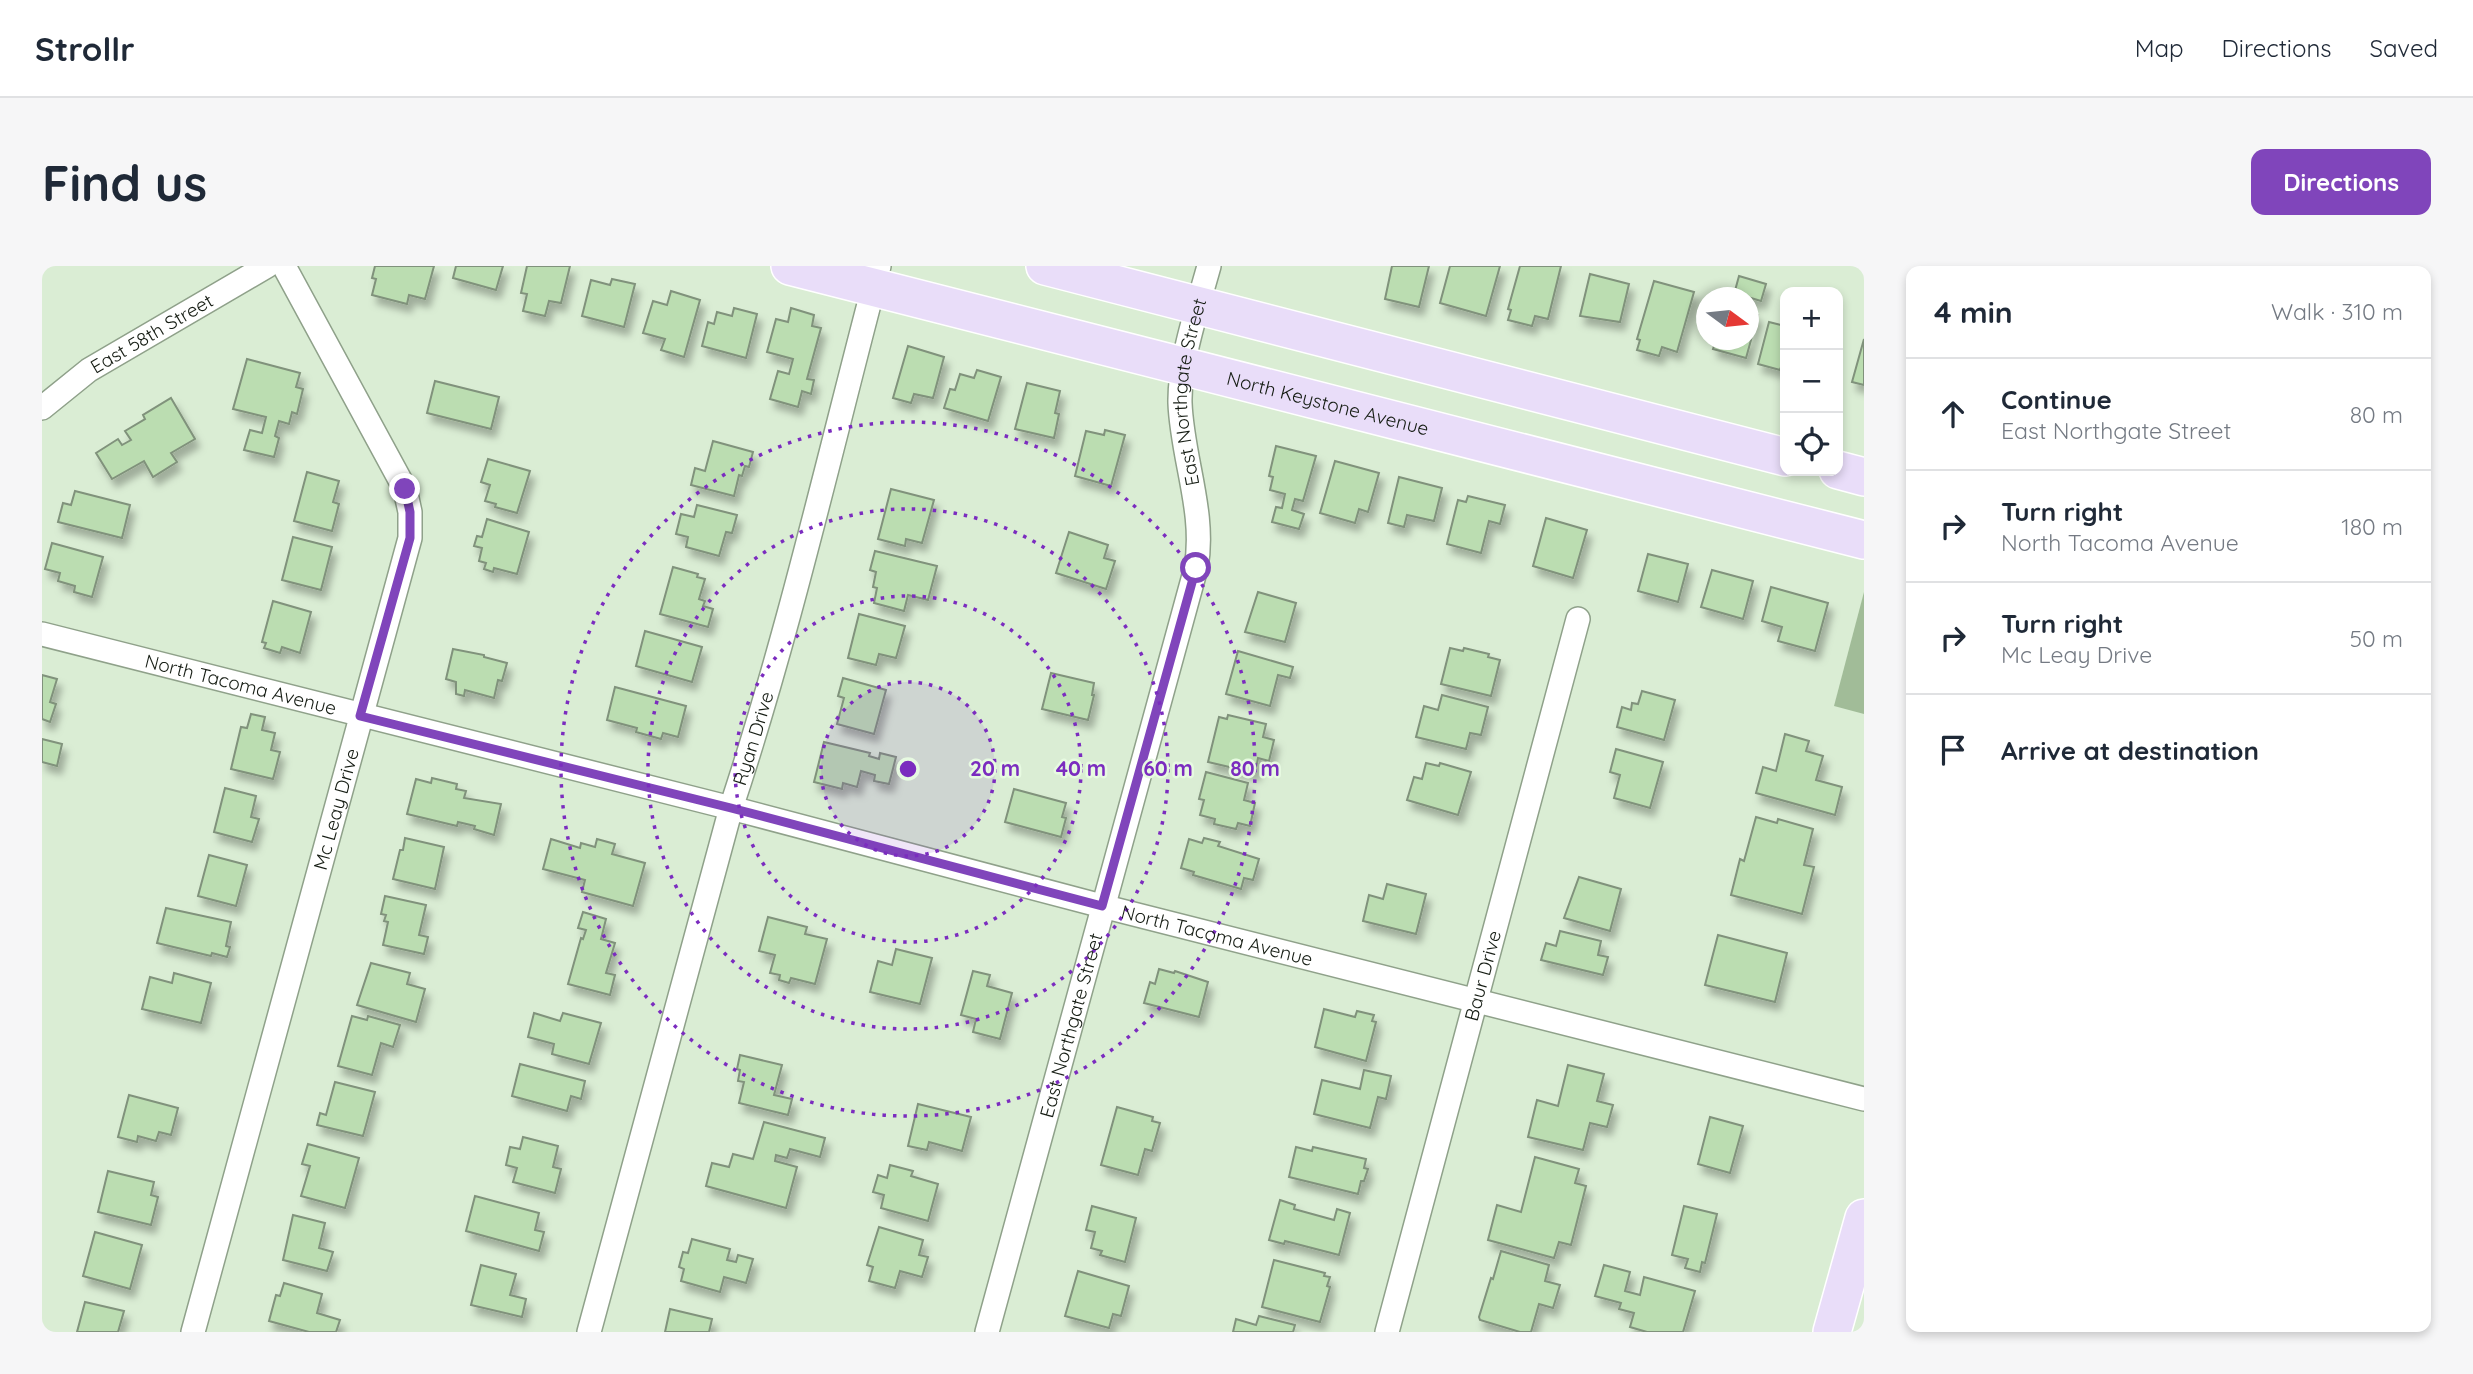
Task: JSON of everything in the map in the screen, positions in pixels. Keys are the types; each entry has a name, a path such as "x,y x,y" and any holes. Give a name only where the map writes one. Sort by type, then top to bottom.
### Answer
{"main road":[{"name":"North Keystone Avenue","path":"790,266 876,277 1184,367 1864,540"},
{"path":"1045,266 1780,456"},
{"path":"1843,471 1864,477"},
{"path":"1832,1332 1864,1218"}],"street":[{"name":"East 58th Street","path":"42,408 89,370 267,266"},
{"name":"Mc Leay Drive","path":"193,1332 410,538 410,512 405,489 284,266"},
{"name":"East Northgate Street","path":"987,1332 1198,557 1199,530 1180,404 1184,367 1209,266"},
{"name":"Ryan Drive","path":"589,1332 731,808 751,748 797,582 876,277"},
{"name":"Baur Drive","path":"1387,1332 1578,619"},
{"name":"North Tacoma Avenue","path":"42,634 731,808 1102,906 1864,1100"}],"green space":[{"path":"1864,592 1864,714 1834,706"}],"building":[{"path":"375,266 434,266 425,299 409,295 407,304 372,295 376,279 372,278"},
{"path":"456,266 503,266 496,290 453,278"},
{"path":"527,266 570,266 561,303 549,301 545,316 523,311 527,294 521,293"},
{"path":"1392,266 1429,266 1419,307 1385,299"},
{"path":"1450,266 1500,266 1486,316 1440,303"},
{"path":"1520,266 1561,266 1548,319 1535,316 1532,326 1508,320 1511,310 1508,309"},
{"path":"1590,274 1629,284 1620,322 1580,316"},
{"path":"1739,276 1766,284 1761,301 1759,287 1736,287"},
{"path":"612,279 635,284 624,327 582,316 591,280 610,285"},
{"path":"1654,281 1694,292 1677,352 1662,347 1659,356 1637,350 1640,340 1637,339"},
{"path":"671,291 700,300 684,357 661,350 665,339 643,333 653,301 667,305"},
{"path":"734,308 757,314 746,358 702,346 708,322 714,324 717,312 732,316"},
{"path":"791,308 814,315 812,326 821,328 807,379 814,380 811,394 802,391 798,407 770,399 778,371 789,374 793,359 767,352 776,319 788,322"},
{"path":"1769,322 1780,325 1780,370 1758,364"},
{"path":"1864,339 1864,385 1852,382"},
{"path":"908,346 944,357 933,398 914,394 911,403 893,398"},
{"path":"1717,350 1748,350 1746,358"},
{"path":"247,359 300,373 296,387 303,389 297,414 292,412 289,424 279,421 275,436 279,438 274,457 244,450 250,430 262,433 266,417 233,409"},
{"path":"977,370 1001,377 988,421 944,408 950,389 955,390 960,374 974,378"},
{"path":"435,381 499,397 491,429 427,413"},
{"path":"1027,383 1060,391 1055,413 1059,414 1054,438 1015,429"},
{"path":"171,398 195,439 171,453 177,462 153,477 144,461 112,479 96,453 118,439 122,445 131,440 125,431 145,419 143,415"},
{"path":"1105,430 1125,435 1111,486 1075,476 1086,431 1104,435"},
{"path":"713,441 753,452 749,467 745,466 742,476 739,475 734,496 691,485 695,468 705,471"},
{"path":"1276,446 1316,456 1303,501 1295,499 1292,510 1304,514 1299,529 1272,522 1276,507 1282,508 1285,494 1270,490 1273,477 1269,476"},
{"path":"488,459 530,471 517,513 495,507 496,504 485,501 490,485 481,482"},
{"path":"1335,461 1379,473 1368,512 1359,509 1355,523 1320,513"},
{"path":"307,472 339,481 333,502 339,504 332,531 294,521"},
{"path":"1399,477 1442,488 1434,521 1407,515 1404,527 1388,523"},
{"path":"891,489 934,500 922,543 906,539 905,546 878,539"},
{"path":"75,491 130,505 122,538 58,522 63,503 71,505"},
{"path":"1468,496 1505,505 1500,524 1489,521 1481,553 1447,544 1458,500 1466,502"},
{"path":"697,505 737,515 732,533 726,532 719,556 686,547 688,537 676,534 681,514 694,517"},
{"path":"1546,518 1587,530 1573,578 1533,566"},
{"path":"487,519 529,532 517,574 494,568 493,572 484,569 486,563 479,561 482,548 474,546 477,536 482,537"},
{"path":"1069,532 1108,545 1104,558 1115,561 1106,589 1056,573"},
{"path":"293,537 332,547 321,590 282,580"},
{"path":"52,543 103,557 92,597 74,592 75,586 58,581 60,573 45,569"},
{"path":"875,551 937,566 928,600 908,595 904,611 874,603 876,572 870,570"},
{"path":"1648,554 1688,564 1678,602 1638,591"},
{"path":"673,567 698,574 697,577 705,579 699,599 705,601 703,606 713,609 708,627 660,614"},
{"path":"1712,570 1753,581 1743,619 1701,607"},
{"path":"1771,587 1828,603 1815,651 1778,641 1782,627 1762,621"},
{"path":"1258,592 1296,603 1285,642 1245,632"},
{"path":"273,601 311,612 300,653 282,647 280,653 264,648 266,643 262,642"},
{"path":"859,614 905,626 896,658 879,654 876,665 848,658"},
{"path":"645,631 702,647 692,682 636,666"},
{"path":"1450,648 1463,651 1464,648 1489,654 1488,657 1500,660 1491,696 1441,684"},
{"path":"453,649 507,663 502,681 498,680 494,698 465,690 464,696 456,694 456,682 446,679"},
{"path":"1238,651 1293,667 1290,678 1278,675 1270,706 1226,694"},
{"path":"1051,673 1094,683 1088,720 1042,709"},
{"path":"42,675 57,679 50,702 56,704 50,722 42,719"},
{"path":"843,678 886,690 874,734 837,724 844,698 838,696"},
{"path":"615,687 686,706 678,737 663,733 661,739 636,732 637,728 607,720"},
{"path":"1642,691 1675,700 1664,740 1617,727 1622,707 1631,710 1632,703 1638,704"},
{"path":"1442,695 1488,707 1481,735 1470,733 1466,749 1416,737 1424,706 1438,710"},
{"path":"251,714 265,717 262,730 275,733 271,750 280,752 273,779 231,769 241,727 247,728"},
{"path":"1228,715 1266,724 1263,737 1274,740 1269,761 1258,758 1255,773 1208,762 1219,717 1227,719"},
{"path":"1785,734 1809,741 1806,751 1823,756 1816,780 1842,787 1835,815 1756,793 1763,767 1776,771"},
{"path":"42,739 62,744 57,766 42,762"},
{"path":"824,742 870,753 869,756 879,759 880,753 896,757 889,784 874,781 875,775 861,771 857,787 843,783 842,789 814,782"},
{"path":"1616,749 1663,762 1650,808 1614,798 1620,775 1610,772"},
{"path":"1426,763 1439,766 1440,763 1471,772 1458,815 1407,800 1414,777 1422,779"},
{"path":"1206,772 1248,783 1244,800 1255,803 1250,826 1238,823 1236,829 1214,824 1215,819 1200,815 1204,800 1199,799"},
{"path":"432,778 457,784 456,789 466,791 464,798 501,804 494,835 474,829 475,826 458,822 457,826 407,814 416,779 431,783"},
{"path":"225,788 256,796 251,817 259,819 252,842 214,832"},
{"path":"1014,789 1066,803 1062,817 1066,818 1061,837 1005,822"},
{"path":"1756,817 1777,823 1778,819 1813,829 1804,865 1814,867 1802,914 1731,895 1740,859 1744,861"},
{"path":"405,838 444,847 435,889 393,879"},
{"path":"1204,838 1220,842 1218,846 1259,859 1253,880 1244,878 1241,889 1193,875 1194,872 1181,868 1189,839 1202,843"},
{"path":"551,839 580,848 581,843 595,847 597,839 615,844 612,854 645,863 633,906 582,892 585,880 543,869"},
{"path":"209,855 247,865 236,906 198,896"},
{"path":"1579,877 1621,889 1610,931 1564,918"},
{"path":"1387,884 1426,894 1416,934 1363,921 1369,895 1383,899"},
{"path":"385,896 426,905 419,935 428,937 424,954 383,945 388,922 384,921 386,915 381,914"},
{"path":"166,908 231,922 226,946 230,947 227,957 212,953 211,956 157,943"},
{"path":"583,912 606,919 601,939 615,943 606,973 615,975 610,995 568,984 581,938 583,939 586,930 578,928"},
{"path":"768,917 807,927 805,934 827,939 815,984 791,978 789,983 779,980 780,975 770,973 775,955 759,951"},
{"path":"1560,931 1601,941 1598,955 1608,957 1603,975 1541,960 1546,943 1556,946"},
{"path":"1718,935 1787,953 1775,1002 1705,985"},
{"path":"896,949 932,958 920,1004 870,992 878,961 892,965"},
{"path":"371,963 410,973 407,984 425,989 416,1022 357,1005"},
{"path":"1159,969 1174,973 1175,971 1208,982 1199,1017 1144,1003 1150,982 1155,984"},
{"path":"973,971 990,975 987,986 1012,993 1000,1039 973,1032 976,1019 961,1015"},
{"path":"174,973 211,983 201,1023 142,1009 150,977 172,983"},
{"path":"1324,1009 1355,1017 1357,1011 1374,1015 1372,1021 1376,1022 1366,1061 1315,1047"},
{"path":"534,1013 560,1021 563,1013 601,1023 589,1064 552,1054 554,1044 528,1037"},
{"path":"352,1016 367,1020 368,1016 400,1025 393,1047 381,1043 372,1075 338,1066"},
{"path":"740,1055 782,1065 774,1095 792,1099 788,1115 739,1103 744,1082 738,1081"},
{"path":"520,1064 585,1081 581,1099 571,1096 567,1111 512,1096"},
{"path":"1568,1065 1604,1074 1597,1101 1613,1105 1607,1127 1590,1123 1583,1150 1528,1137 1537,1100 1558,1106"},
{"path":"1364,1070 1391,1076 1386,1099 1378,1097 1370,1128 1314,1114 1322,1080 1360,1089"},
{"path":"335,1082 375,1092 363,1136 317,1125 320,1113 326,1115"},
{"path":"129,1095 178,1108 171,1135 159,1132 156,1141 138,1136 137,1142 118,1137"},
{"path":"918,1104 971,1117 962,1151 929,1142 927,1150 908,1146"},
{"path":"1117,1107 1153,1117 1152,1121 1160,1123 1152,1151 1145,1149 1138,1175 1101,1165"},
{"path":"1710,1117 1743,1126 1730,1173 1698,1164"},
{"path":"764,1122 825,1138 820,1157 790,1149 787,1158 776,1155 775,1161 797,1167 786,1208 706,1186 712,1163 729,1167 733,1154 753,1159"},
{"path":"523,1137 558,1146 553,1167 561,1169 555,1193 513,1182 517,1168 506,1165 510,1147 520,1149"},
{"path":"308,1144 359,1158 345,1208 301,1196 310,1166 302,1164"},
{"path":"1296,1147 1312,1151 1313,1147 1366,1159 1364,1168 1368,1169 1358,1194 1289,1177"},
{"path":"1535,1157 1579,1169 1575,1183 1586,1186 1571,1245 1559,1242 1554,1258 1488,1240 1497,1205 1521,1212"},
{"path":"890,1165 913,1171 911,1176 938,1184 928,1221 881,1208 884,1195 873,1192 878,1175 887,1178"},
{"path":"108,1171 154,1182 151,1195 158,1197 151,1225 98,1212"},
{"path":"475,1196 539,1213 535,1230 544,1232 539,1251 466,1231"},
{"path":"1280,1200 1295,1205 1294,1209 1334,1220 1337,1209 1350,1213 1339,1255 1285,1241 1284,1244 1269,1240"},
{"path":"1092,1206 1136,1218 1125,1262 1100,1255 1102,1251 1091,1248 1095,1232 1086,1230"},
{"path":"1684,1206 1717,1214 1705,1263 1702,1262 1700,1272 1685,1268 1688,1259 1672,1255"},
{"path":"293,1215 325,1223 319,1248 333,1252 327,1271 283,1260"},
{"path":"879,1227 923,1240 919,1255 928,1257 922,1277 900,1271 895,1288 869,1281 873,1267 867,1265"},
{"path":"95,1232 142,1245 130,1289 83,1276"},
{"path":"692,1239 730,1249 727,1260 736,1262 738,1255 753,1259 746,1283 724,1277 720,1292 681,1281 684,1269 679,1267 683,1252 688,1253"},
{"path":"1501,1251 1549,1265 1545,1281 1560,1285 1553,1308 1539,1304 1531,1332 1520,1332 1480,1320"},
{"path":"1274,1260 1325,1273 1324,1276 1330,1277 1327,1286 1330,1287 1320,1322 1262,1307"},
{"path":"481,1265 516,1274 510,1295 526,1299 522,1317 471,1305"},
{"path":"1604,1265 1630,1272 1625,1291 1640,1295 1644,1277 1695,1291 1683,1332 1647,1332 1630,1327 1634,1313 1619,1309 1621,1303 1595,1296"},
{"path":"1078,1271 1129,1286 1121,1316 1113,1314 1109,1328 1065,1316"},
{"path":"284,1283 322,1294 317,1313 340,1320 336,1332 309,1332 269,1321 276,1295 280,1296"},
{"path":"85,1302 124,1311 118,1332 77,1332"},
{"path":"670,1309 712,1319 709,1332 665,1332"},
{"path":"1259,1316 1295,1325 1293,1332 1233,1332 1236,1319 1256,1325"}],"route":[{"path":"405,489 410,512 410,538 360,716 731,808 1102,906 1196,568"}]}
